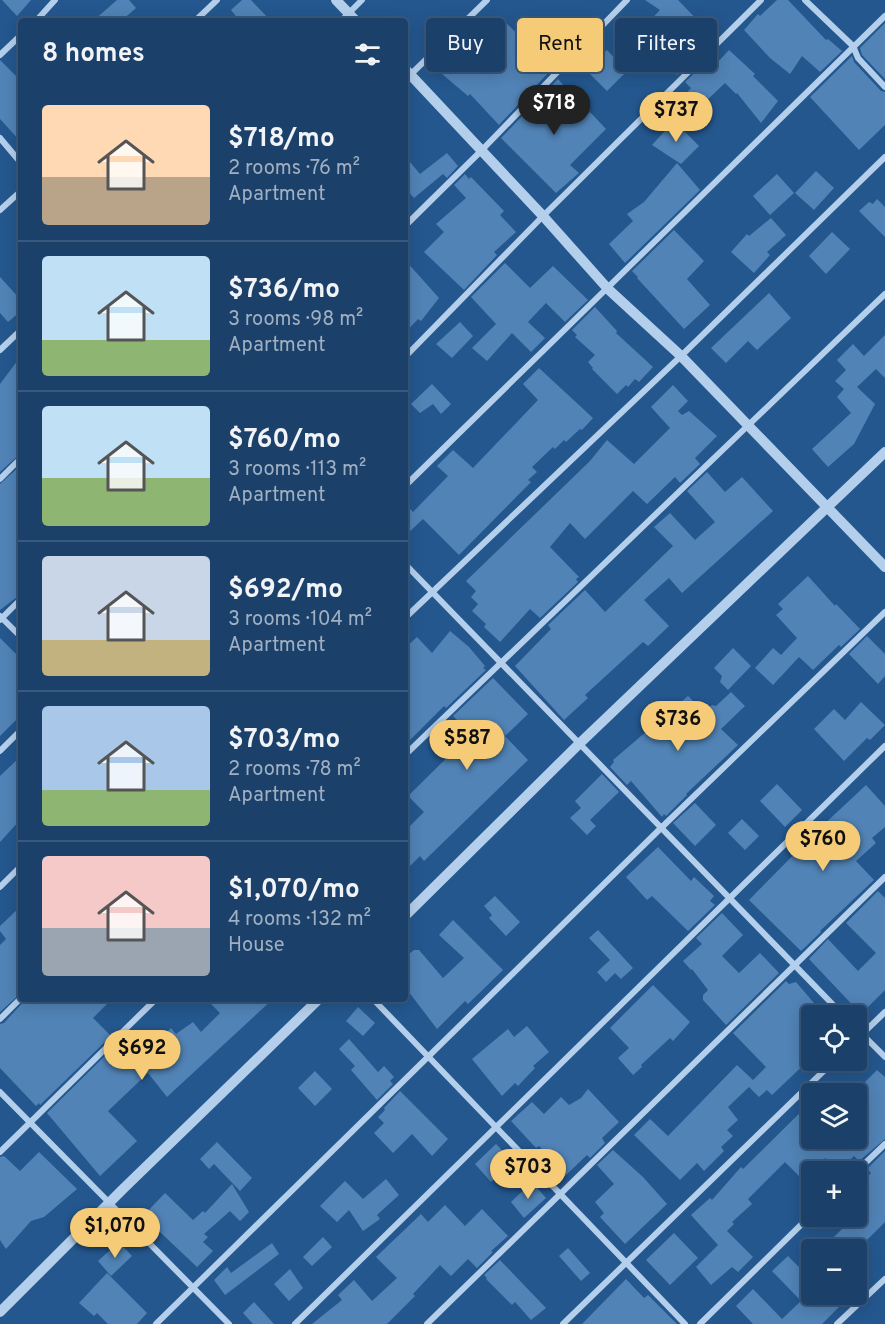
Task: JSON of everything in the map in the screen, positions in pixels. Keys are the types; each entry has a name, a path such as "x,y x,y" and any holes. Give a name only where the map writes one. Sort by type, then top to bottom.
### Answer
{"street":[{"path":"39,18 55,0"},
{"path":"198,18 217,0"},
{"path":"336,0 349,18 362,0"},
{"path":"408,74 487,0"},
{"path":"408,223 482,151 627,0"},
{"path":"408,354 543,216 761,0"},
{"path":"805,0 853,46 858,58 885,87"},
{"path":"408,483 885,16"},
{"path":"0,56 18,38"},
{"path":"408,76 482,151 608,289 681,356 885,567"},
{"path":"0,138 18,159"},
{"path":"408,615 681,356 885,157"},
{"path":"0,210 18,194"},
{"path":"408,752 885,294"},
{"path":"0,350 18,333"},
{"path":"408,913 579,744 885,452"},
{"path":"0,479 18,461"},
{"path":"408,567 833,1005"},
{"path":"18,602 1,618 18,634"},
{"path":"156,1324 661,828 885,612"},
{"path":"0,751 18,733"},
{"path":"295,1324 885,746"},
{"path":"0,887 18,869"},
{"path":"427,1324 885,877"},
{"path":"0,1019 18,1001"},
{"path":"0,1152 153,1002"},
{"path":"0,1312 316,1002"},
{"path":"376,1002 685,1324"},
{"path":"867,1029 885,1012"},
{"path":"867,1039 885,1057"},
{"path":"563,1324 824,1071"},
{"path":"0,1092 229,1324"},
{"path":"867,1161 885,1144"},
{"path":"700,1324 801,1225"},
{"path":"837,1324 885,1279"}],"building":[{"path":"2,0 31,0 17,16"},
{"path":"117,0 129,0 136,8 124,18 96,18"},
{"path":"242,0 251,0 268,18 238,18 231,10"},
{"path":"645,0 678,0 695,18 652,18 660,10"},
{"path":"777,0 788,0 826,40 828,39 842,51 820,72 802,56 790,74 770,58 744,30 758,14 760,16"},
{"path":"505,22 517,33 517,72 549,72 499,125 470,94 468,96 442,74 444,72 505,72"},
{"path":"885,23 885,79 862,55 860,48"},
{"path":"607,50 615,58 615,72 626,72 607,91 588,72 603,72 603,54"},
{"path":"729,50 755,74 753,76 778,101 761,123 737,93 725,83 681,125 671,115 691,88 685,82 695,72 717,72 717,63"},
{"path":"852,56 854,62 881,91 885,92 885,125 859,150 810,97"},
{"path":"0,60 18,78 18,139 0,119"},
{"path":"558,79 588,114 590,112 606,129 570,165 579,173 556,193 501,138"},
{"path":"674,121 699,146 681,164 652,145"},
{"path":"447,153 458,166 447,178 443,174 414,198 408,191 408,160 420,174"},
{"path":"677,163 700,190 625,263 609,244 633,221 627,214 644,202"},
{"path":"816,171 834,188 814,210 795,193"},
{"path":"465,174 469,179 471,177 504,211 500,215 516,232 494,252 497,255 464,290 424,252 444,232 436,224 466,198 454,185"},
{"path":"777,174 794,193 770,215 753,196"},
{"path":"877,199 885,207 885,237 859,211 869,202 873,204"},
{"path":"771,218 786,235 767,252 770,255 754,273 731,252 747,234 749,236"},
{"path":"674,230 704,261 687,279 710,305 684,329 632,271"},
{"path":"832,232 850,249 826,274 809,256"},
{"path":"408,263 439,298 421,321 418,319 408,330"},
{"path":"505,263 530,288 553,266 588,300 565,322 546,303 528,322 545,338 531,352 512,333 487,361 472,348 496,324 471,297"},
{"path":"0,277 18,297 18,314 8,322 0,313"},
{"path":"769,293 791,318 757,350 748,341 726,363 711,348"},
{"path":"595,307 617,331 616,333 653,367 639,382 635,379 617,394 592,369 588,362 595,355 575,337 577,335 572,330"},
{"path":"460,322 473,336 452,358 436,344"},
{"path":"885,335 885,378 876,369 857,387 875,404 854,444 828,467 812,449 851,413 837,397 844,389 835,381 846,370 837,360 853,344 864,356"},
{"path":"18,360 18,456 0,472 0,384"},
{"path":"539,368 593,418 582,430 580,429 566,442 564,440 555,449 553,447 532,467 537,472 528,480 531,482 459,555 423,519 408,533 408,506 413,512 448,476 437,466 453,450 473,468 538,400 523,384"},
{"path":"432,384 451,404 441,414 433,404 420,413 411,404"},
{"path":"673,385 688,401 678,411 682,415 689,411 717,436 695,458 700,464 680,483 675,477 647,504 633,491 585,539 570,523 550,547 579,577 576,579 578,582 540,618 530,609 500,642 484,627 486,624 472,611 478,604 471,597 476,591 466,581 590,461 607,440 634,464 670,428 651,407"},
{"path":"18,468 18,596 0,610 0,484"},
{"path":"707,472 725,492 742,477 773,511 682,593 669,578 644,600 669,626 648,646 643,642 585,695 588,698 564,720 515,666 551,629 548,625 585,590 605,612 673,546 654,527 670,513 695,540 715,522 687,491"},
{"path":"808,576 860,629 813,670 799,657 773,685 755,668 773,648 781,655 797,638 776,615 783,609 778,604"},
{"path":"450,631 469,647 486,670 446,708 444,706 408,742 408,645 417,637 432,653"},
{"path":"867,636 885,654 885,676 878,684 849,654"},
{"path":"0,638 18,656 18,718 0,736"},
{"path":"733,648 751,666 728,690 720,682 722,676 714,668"},
{"path":"493,678 528,714 505,736 528,760 424,861 420,856 408,868 408,828 424,812 408,796 471,734 453,716"},
{"path":"731,692 745,706 721,729 738,745 666,816 664,814 662,817 631,781 627,785 610,767 613,760 688,696 704,712 712,705 716,706"},
{"path":"861,702 885,725 870,740 867,738 844,761 814,729 834,709 845,720"},
{"path":"18,759 18,822 0,842 0,776"},
{"path":"602,774 619,792 590,820 596,826 587,835 570,818 581,808 575,801"},
{"path":"777,784 802,810 785,827 760,801"},
{"path":"866,785 885,806 885,827 872,838 876,843 856,861 874,880 801,951 749,900"},
{"path":"695,803 716,825 695,846 673,823"},
{"path":"742,819 759,836 745,850 728,833"},
{"path":"658,847 691,881 694,877 714,896 710,901 715,905 688,931 652,896 647,900 626,877"},
{"path":"878,891 885,898 885,990 867,1008 867,1005 852,1005 809,959 828,939 858,971 876,953 846,923"},
{"path":"495,896 520,922 506,936 489,918 492,915 484,906"},
{"path":"18,909 18,996 0,1012 0,945 6,939 0,931 0,926"},
{"path":"722,913 743,935 722,956 739,973 760,953 779,973 726,1025 703,1000 703,995 708,990 683,961 702,944 696,938"},
{"path":"453,920 503,970 468,1004 465,1001 437,1029 408,991 408,955 414,950 419,950 443,978 464,958 439,935"},
{"path":"598,930 633,968 621,979 615,973 606,982 597,972 610,960 589,938"},
{"path":"786,981 789,984 796,982 816,1005 801,1005 801,1067 772,1095 767,1090 759,1097 749,1087 728,1107 738,1120 727,1130 733,1136 721,1147 724,1151 704,1171 697,1163 680,1180 634,1135 650,1119 668,1136 737,1065 753,1080 766,1067 733,1033"},
{"path":"653,985 690,1022 673,1041 670,1038 633,1075 618,1058 629,1048 610,1028"},
{"path":"23,1002 109,1002 93,1018 111,1036 40,1105 39,1103 36,1106 0,1068 0,1024 4,1023"},
{"path":"209,1002 270,1002 167,1097 148,1073 108,1111 137,1141 100,1176 47,1113 118,1043 121,1046 124,1044 139,1062 171,1028 176,1034 193,1022 201,1032 220,1013"},
{"path":"358,1007 375,1023 363,1036 346,1021"},
{"path":"527,1026 549,1052 533,1066 535,1068 518,1086 515,1083 502,1096 472,1059 508,1029 514,1037"},
{"path":"349,1039 378,1072 384,1066 394,1077 390,1081 393,1084 377,1100 351,1070 355,1066 339,1049"},
{"path":"877,1070 885,1077 885,1139 859,1161 854,1156 849,1161 828,1161 825,1158 822,1161 801,1161 801,1178 785,1162 748,1199 752,1204 732,1222 734,1224 727,1231 753,1257 738,1272 732,1267 711,1285 696,1267 718,1245 691,1215 710,1198 712,1200 741,1167 743,1169 801,1112 801,1149 867,1149 867,1083 864,1083"},
{"path":"315,1071 332,1089 315,1106 298,1088"},
{"path":"588,1089 619,1122 602,1138 605,1143 590,1158 587,1155 565,1176 539,1146 536,1148 511,1121 532,1102 544,1114 561,1097 569,1105 581,1098"},
{"path":"400,1091 448,1139 432,1156 412,1134 393,1153 374,1133 384,1123 378,1117"},
{"path":"217,1142 252,1178 240,1191 214,1164 209,1169 200,1159"},
{"path":"496,1144 513,1162 491,1182 475,1164"},
{"path":"613,1150 643,1177 667,1204 625,1244 600,1217 604,1213 595,1202 614,1184 597,1165"},
{"path":"885,1151 885,1222 867,1240 832,1239 844,1227 867,1227 867,1204 869,1202 867,1200 867,1177 871,1173 867,1169"},
{"path":"39,1152 77,1189 44,1217 31,1221 6,1249 0,1240 0,1157 4,1156 20,1171"},
{"path":"386,1179 399,1195 377,1215 380,1219 363,1231 349,1210 337,1222 320,1206 345,1181 363,1199"},
{"path":"532,1182 546,1198 524,1218 511,1202"},
{"path":"232,1184 249,1212 240,1221 230,1211 204,1234 208,1237 203,1242 213,1251 197,1267 143,1216 165,1193 193,1220 203,1211 205,1213"},
{"path":"445,1205 465,1226 482,1209 508,1236 477,1268 468,1259 451,1276 440,1265 413,1294 415,1296 387,1324 312,1324 342,1300 338,1295 354,1280 372,1301 397,1278 376,1257 421,1214 428,1222"},
{"path":"674,1233 698,1258 670,1285 646,1260"},
{"path":"323,1237 332,1247 312,1266 303,1257"},
{"path":"119,1242 132,1256 111,1276 98,1261"},
{"path":"272,1243 279,1254 225,1295 214,1280 227,1267 231,1273"},
{"path":"568,1248 590,1273 581,1281 559,1256"},
{"path":"788,1256 801,1269 801,1301 772,1271"},
{"path":"500,1260 546,1308 531,1320 515,1302 512,1305 486,1279 484,1275"},
{"path":"290,1269 303,1288 289,1301 274,1284"},
{"path":"107,1273 147,1313 137,1324 108,1324 97,1313 94,1316 79,1303"},
{"path":"626,1279 644,1298 648,1295 677,1324 582,1324"},
{"path":"753,1289 782,1319 801,1301 801,1305 841,1305 822,1324 753,1324 736,1306"},
{"path":"254,1302 274,1324 253,1324 243,1313"}]}
